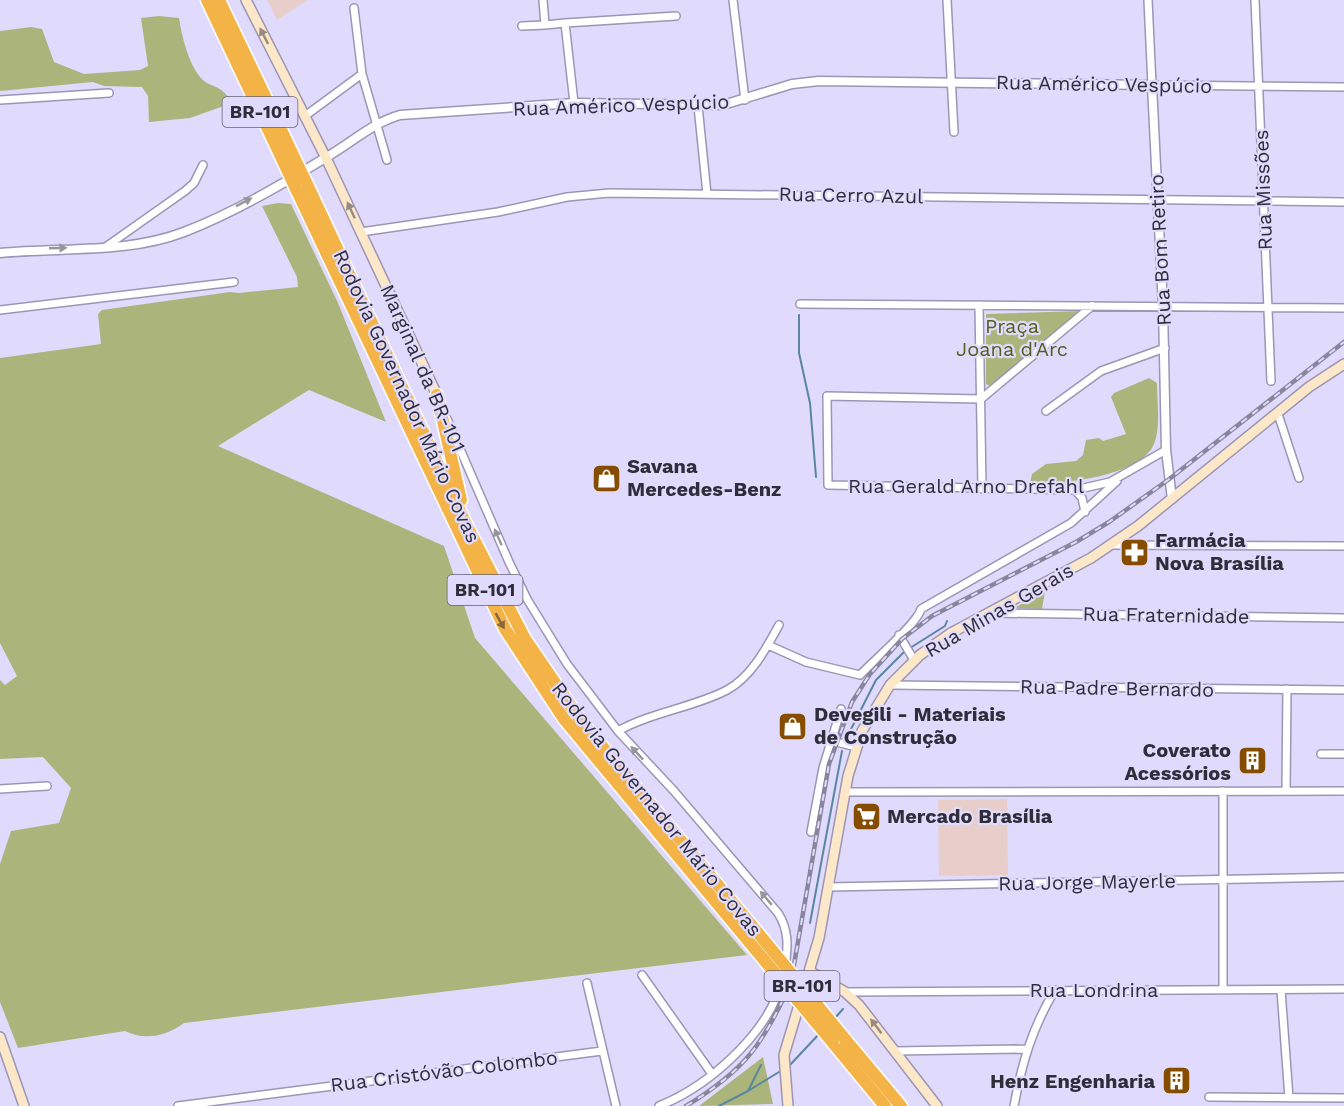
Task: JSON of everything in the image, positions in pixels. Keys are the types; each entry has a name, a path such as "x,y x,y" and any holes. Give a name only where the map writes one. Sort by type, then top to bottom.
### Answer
{"highway":[{"name":"Rodovia Governador Mário Covas","path":"207,0 289,160 514,619 567,703 885,1106"},
{"name":"Rodovia Governador Mário Covas","path":"219,0 289,160"},
{"name":"Rodovia Governador Mário Covas","path":"301,185 509,637 570,727 845,1039 901,1106"},
{"path":"437,395 466,524"}],"main road":[{"name":"Marginal da BR-101","path":"246,0 326,158 437,395"},
{"name":"Rua Minas Gerais","path":"788,1106 784,1055 811,972 829,887 845,792 856,747 870,714 890,685 914,660 951,633 1111,545 1172,499 1309,387 1344,364"},
{"path":"811,972 845,992 859,1005 937,1106"},
{"path":"0,1037 24,1106"}],"street":[{"path":"543,0 545,25"},
{"path":"733,0 745,100"},
{"path":"947,0 954,132"},
{"name":"Rua Bom Retiro","path":"1148,0 1165,348 1166,450 1172,499"},
{"name":"Rua Missões","path":"1255,0 1271,381"},
{"path":"354,8 362,74 387,160"},
{"path":"522,26 676,16"},
{"path":"565,23 574,103"},
{"path":"305,116 362,74"},
{"name":"Rua Américo Vespúcio","path":"0,253 140,245 186,231 326,158 376,125 400,115 574,103 723,105 804,82 1344,87"},
{"path":"0,100 110,93"},
{"path":"698,106 707,194"},
{"path":"107,246 194,183 203,165"},
{"name":"Rua Cerro Azul","path":"361,232 498,212 584,195 707,194 1344,202"},
{"path":"0,310 234,282"},
{"path":"800,304 1344,308"},
{"path":"979,305 982,489"},
{"path":"981,399 1092,306"},
{"path":"1046,411 1101,371 1165,348"},
{"name":"Marginal da BR-101","path":"437,395 527,598 567,664 618,731 674,790 778,913 786,928 787,951 778,994 765,1019 712,1074"},
{"name":"Rua Gerald Arno Drefahl","path":"981,399 827,396 828,485 1075,490 1101,485 1122,476 1166,450"},
{"path":"1278,414 1299,478"},
{"path":"768,645 806,662 860,675 899,635 918,621 921,609 1071,523 1122,476"},
{"path":"1075,490 1083,498 1085,512"},
{"path":"1111,545 1344,546"},
{"name":"Rua Fraternidade","path":"988,613 1344,618"},
{"path":"618,731 645,718 727,690 749,670 768,645 778,625"},
{"path":"899,635 914,660"},
{"name":"Rua Padre Bernardo","path":"890,685 1344,690"},
{"path":"1286,791 1287,689"},
{"path":"811,832 829,741 841,709"},
{"path":"829,741 856,747"},
{"path":"1321,754 1344,754"},
{"path":"0,789 47,786"},
{"path":"1222,990 1223,791"},
{"path":"845,792 1344,791"},
{"name":"Rua Jorge Mayerle","path":"829,887 1344,878"},
{"path":"642,975 712,1074 684,1094 659,1106"},
{"path":"586,983 615,1106"},
{"name":"Rua Londrina","path":"845,992 1344,989"},
{"path":"1014,1106 1026,1049 1041,1013 1055,990"},
{"path":"1281,990 1289,1098"},
{"path":"895,1051 1026,1049"},
{"name":"Rua Cristóvão Colombo","path":"178,1106 602,1051"},
{"path":"1209,1097 1344,1098"}],"shaded area":[{"path":"267,0 308,0 277,20"},
{"path":"1007,799 1008,875 939,876 938,800"}],"green space":[{"path":"159,16 179,18 186,49 196,71 204,81 228,96 232,103 190,118 149,122 148,96 142,87 104,86 93,82 0,91 0,31 31,27 42,29 54,62 84,74 140,70 148,66 141,18"},
{"path":"278,203 291,204 338,303 386,422 309,390 218,446 444,546 475,638 747,955 184,1023 155,1036 140,1036 125,1031 18,1048 0,1002 0,864 11,831 59,823 71,788 43,757 0,759 0,680 5,685 17,676 0,643 0,358 101,344 98,314 102,310 230,292 298,287 297,277 262,206"},
{"name":"Praça Joana d'Arc","path":"1082,311 992,387 986,384 986,314"},
{"path":"1149,378 1157,383 1158,422 1154,444 1146,455 1117,471 1098,476 1030,484 1032,474 1046,464 1076,461 1083,455 1086,440 1099,438 1103,441 1126,434 1111,397 1114,393"},
{"path":"1045,592 1042,609 1014,608"},
{"path":"763,1057 773,1104 699,1106"}],"waterway":[{"path":"799,315 799,353 810,403 816,477"},
{"path":"910,648 945,626 947,621"},
{"path":"847,737 876,680 904,652"},
{"path":"810,923 842,751"},
{"path":"835,1018 843,1009"},
{"path":"789,1066 820,1033"},
{"path":"719,1106 748,1091 761,1065"},
{"path":"748,1091 779,1072"}],"railway":[{"path":"686,1106 738,1068 750,1054 771,1023 791,982 829,764 852,702 870,674 902,639 932,616 1076,542 1109,522 1168,480 1344,342"}],"place":[{"name":"Savana Mercedes-Benz","path":"606,478"},
{"name":"Farmácia Nova Brasília","path":"1134,552"},
{"name":"Devegili - Materiais de Construção","path":"793,726"},
{"name":"Coverato Acessórios","path":"1252,761"},
{"name":"Mercado Brasília","path":"866,816"},
{"name":"Henz Engenharia","path":"1176,1081"}]}
